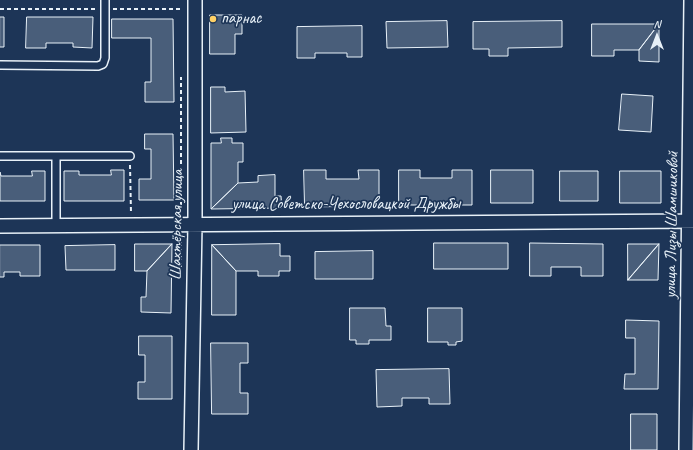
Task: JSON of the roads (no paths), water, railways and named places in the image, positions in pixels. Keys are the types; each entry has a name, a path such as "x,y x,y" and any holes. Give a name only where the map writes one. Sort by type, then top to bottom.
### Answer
{"street":[{"name":"Шахтёрская улица","path":"191,450 195,224 195,0"},
{"name":"улица Лизы Шамшиковой","path":"686,450 692,221 691,0"},
{"name":"улица Советско-Чехословацкой Дружбы","path":"0,226 692,221"}],"lane":[{"path":"0,65 98,66 103,64 105,58 105,0"},
{"path":"0,156 130,156"},
{"path":"56,156 56,226"}],"place":[{"name":"парнас","path":"213,19"}]}
